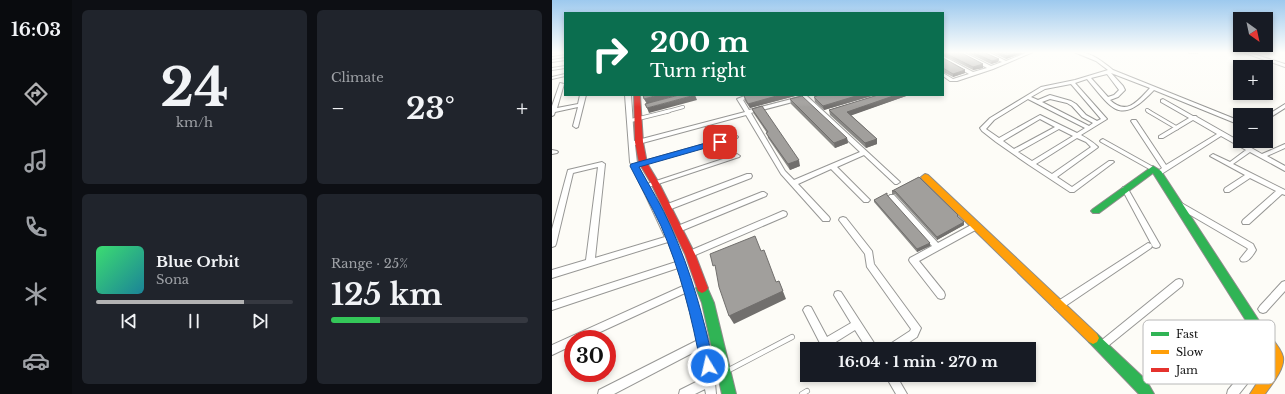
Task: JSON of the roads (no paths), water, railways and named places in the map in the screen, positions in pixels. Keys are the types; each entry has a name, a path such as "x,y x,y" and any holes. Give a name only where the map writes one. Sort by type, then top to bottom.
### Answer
{"street":[{"path":"967,70 973,74"},
{"path":"944,75 954,80 984,70"},
{"path":"1107,99 1116,96 1122,90 1122,87 1110,72"},
{"path":"1111,162 1074,190 1070,189 998,141 983,128 992,119 1043,88 1110,72 1233,120"},
{"path":"552,78 564,75"},
{"path":"1088,78 1115,107 1126,110 1145,98 1153,88"},
{"path":"1031,164 1090,128 1103,118 1072,82"},
{"path":"552,112 562,84"},
{"path":"576,126 583,96"},
{"path":"628,96 636,114"},
{"path":"637,96 635,143 639,165 646,186 681,264 704,342 711,394"},
{"path":"749,96 740,99 783,172 794,182 826,219"},
{"path":"1027,97 1090,128"},
{"path":"1038,102 1050,97 1069,102 1074,105 1084,116 1097,123"},
{"path":"635,143 804,98 811,99 823,114 898,182"},
{"path":"1163,101 1285,169"},
{"path":"552,112 580,105"},
{"path":"1273,114 1285,106"},
{"path":"823,114 830,112"},
{"path":"1162,137 1194,117"},
{"path":"998,141 1040,118 1077,136 1096,148 1052,177"},
{"path":"1134,121 1178,204 1252,320"},
{"path":"1014,152 1058,127"},
{"path":"1096,211 1125,189 1222,133"},
{"path":"639,165 735,137"},
{"path":"1103,141 1159,170"},
{"path":"1262,156 1285,146"},
{"path":"1233,162 1251,150"},
{"path":"794,182 865,152"},
{"path":"646,186 737,156"},
{"path":"1213,156 1283,192 1246,222"},
{"path":"552,244 570,172 602,164 590,262"},
{"path":"639,165 655,183 690,254 708,303 729,394"},
{"path":"832,166 866,200"},
{"path":"1227,190 1249,175"},
{"path":"668,207 749,176"},
{"path":"924,176 1141,385 1147,394"},
{"path":"1058,306 1152,245 1125,189"},
{"path":"678,229 764,194"},
{"path":"892,196 937,247"},
{"path":"1178,204 1250,246 1252,250 1244,260"},
{"path":"690,254 783,214"},
{"path":"843,220 869,252 870,265 916,328 914,334 901,342"},
{"path":"941,295 913,260 976,226"},
{"path":"552,274 670,238"},
{"path":"552,306 681,264"},
{"path":"1100,346 1179,283"},
{"path":"1263,310 1285,285"},
{"path":"596,330 688,288"},
{"path":"838,295 869,342"},
{"path":"694,310 708,303"},
{"path":"808,310 825,342"},
{"path":"832,342 857,324"},
{"path":"603,394 704,342"},
{"path":"552,350 564,345"},
{"path":"1275,356 1278,362 1275,367"},
{"path":"684,394 724,373"},
{"path":"894,382 902,394"},
{"path":"1232,394 1240,384"},
{"path":"1257,394 1264,384"}],"lane":[{"path":"636,114 683,107"},
{"path":"1148,110 1177,128"},
{"path":"724,373 792,337"}]}
